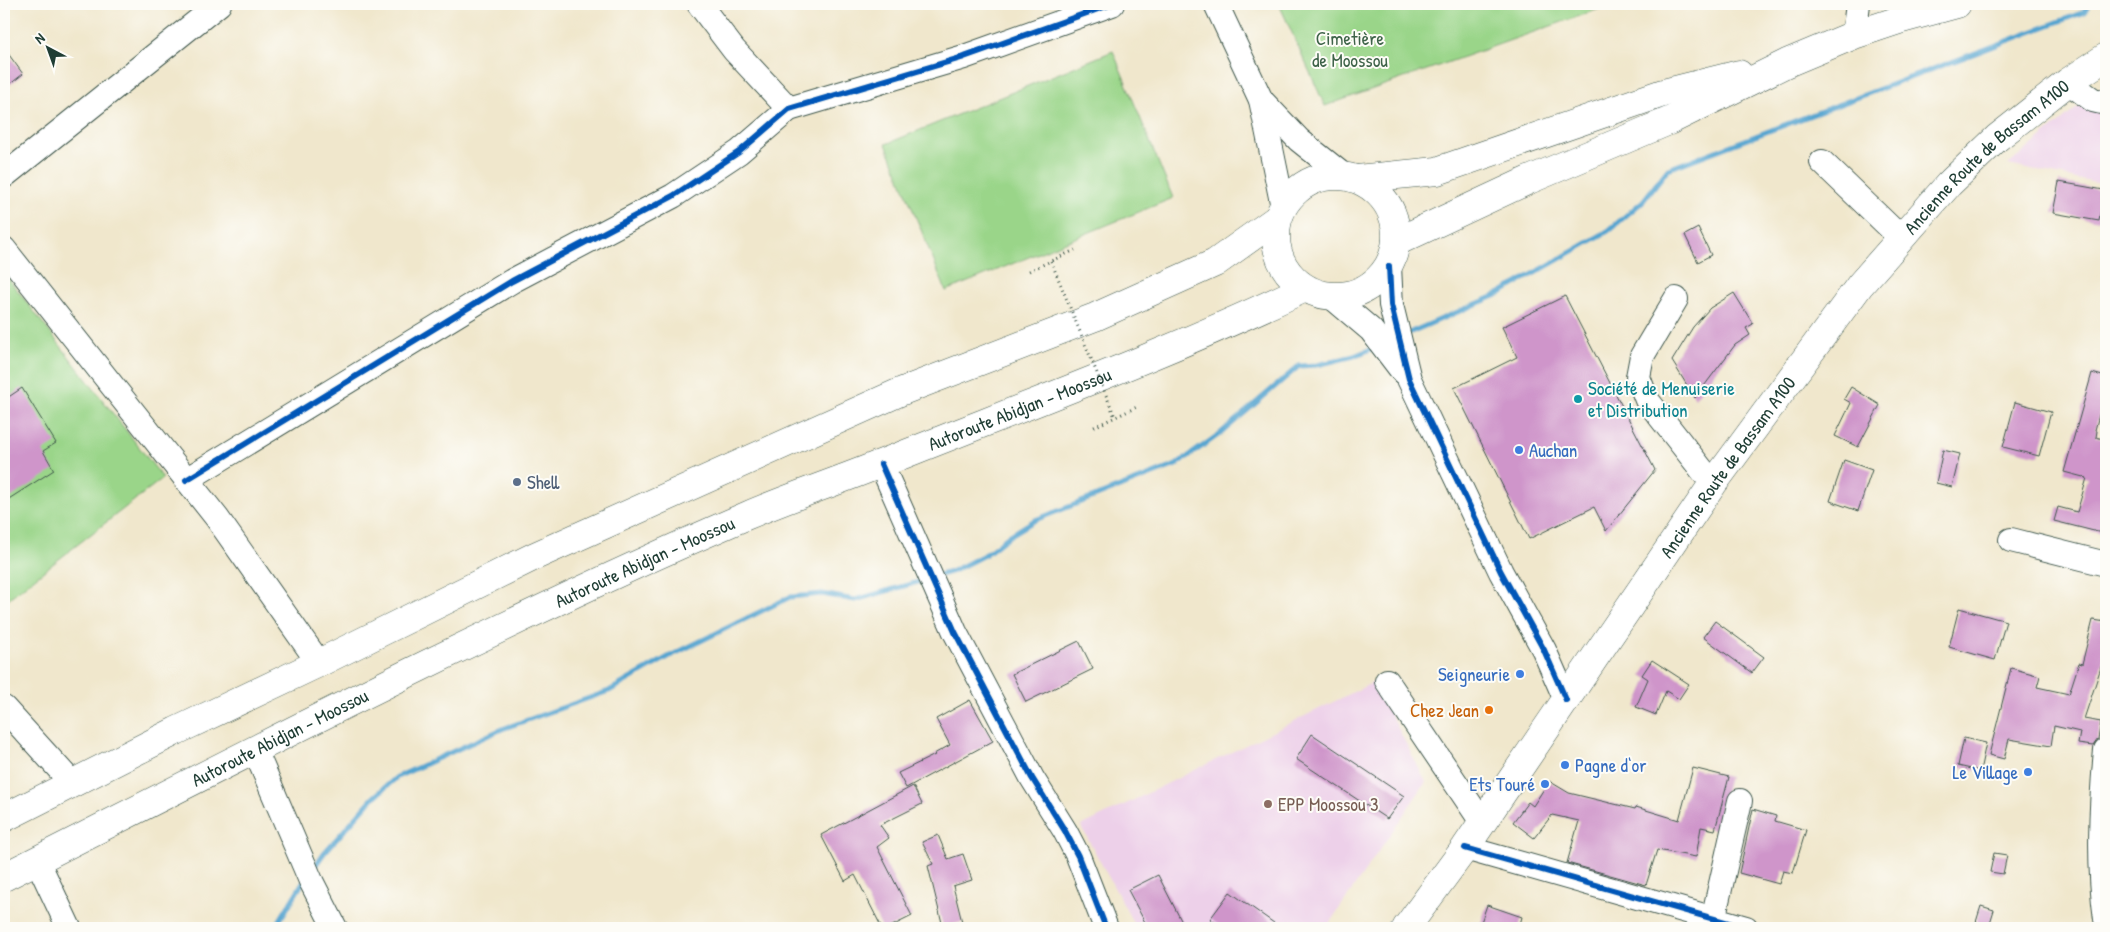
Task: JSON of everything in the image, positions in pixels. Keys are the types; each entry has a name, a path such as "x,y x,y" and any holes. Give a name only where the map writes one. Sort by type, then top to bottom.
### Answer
{"main road":[{"path":"1392,254 1529,180 1669,122 1787,62 1854,35 1957,4"},
{"name":"Ancienne Route de Bassam A100","path":"1406,928 1465,848 1713,484 1860,285 1949,184 1997,138 2068,82 2106,57"},
{"path":"4,818 176,731 319,663 535,556 900,392 1095,317 1207,266 1280,212 1294,192 1309,182 1326,176 1351,178 1437,171 1662,93 1787,62"},
{"path":"1280,212 1275,238 1279,258 1289,275 1305,288 1318,294 1332,297 1349,295 1365,289 1378,279 1392,254 1395,222 1387,204 1374,189 1351,178"},
{"name":"Autoroute Abidjan - Moossou","path":"4,877 254,750 552,604 749,515 1234,322 1305,288"}],"street":[{"path":"4,176 219,4"},
{"path":"698,4 734,50 789,109"},
{"path":"186,480 512,280 673,196 739,152 789,109 964,57 1112,4"},
{"path":"1216,4 1261,100 1280,212"},
{"path":"1854,35 1858,4"},
{"path":"2068,82 2094,100 2106,103"},
{"path":"1261,100 1299,140 1351,178"},
{"path":"1822,162 1901,238"},
{"path":"4,249 216,518 319,663"},
{"path":"1392,254 1392,305 1409,379"},
{"path":"1332,297 1371,330 1409,379 1501,572 1544,650 1566,700"},
{"path":"1676,299 1642,356 1638,377 1647,400 1713,484"},
{"path":"881,464 955,632 1032,778 1066,831 1078,856 1106,928"},
{"path":"2011,540 2106,564"},
{"path":"1387,681 1482,822"},
{"path":"4,708 72,783"},
{"path":"254,750 311,881 335,928"},
{"path":"2106,750 2101,828 2106,919"},
{"path":"1713,919 1740,801"},
{"path":"1465,848 1746,928"},
{"path":"37,860 69,928"}],"path":[{"path":"1029,271 1075,250"},
{"path":"1051,261 1115,417"},
{"path":"1094,427 1139,406"}],"shaded area":[{"path":"2106,84 2106,185 2008,165"},
{"name":"EPP Moossou 3","path":"1374,682 1426,782 1326,928 1136,928 1081,826"}],"green space":[{"name":"Cimetière de Moossou","path":"1279,4 1613,4 1325,106"},
{"path":"1113,51 1173,198 946,291 886,144"},
{"path":"4,273 163,478 4,602"}],"building":[{"path":"4,48 23,74 4,89"},
{"path":"2059,182 2104,190 2099,221 2053,213"},
{"path":"1698,228 1711,255 1698,262 1685,235"},
{"path":"1734,293 1753,324 1746,328 1750,335 1735,345 1695,398 1672,361 1693,327 1710,308"},
{"path":"1565,296 1655,470 1606,531 1594,507 1529,539 1454,388 1517,357 1502,327"},
{"path":"2092,373 2106,377 2106,389 2095,430 2097,431 2096,437 2106,440 2106,534 2054,521 2058,507 2077,512 2087,478 2064,472"},
{"path":"1851,387 1880,405 1858,447 1835,436 1851,403 1844,399"},
{"path":"22,388 56,443 43,451 54,470 4,502 4,400"},
{"path":"2015,402 2051,412 2039,456 2003,447"},
{"path":"1943,450 1960,454 1952,487 1936,483"},
{"path":"1844,460 1872,470 1858,511 1830,501"},
{"path":"1959,608 2006,621 1995,660 1949,647"},
{"path":"2093,620 2106,622 2106,652 2084,719 2101,722 2098,739 2093,746 2078,744 2080,732 2054,726 2051,746 2009,739 2004,759 1989,755 2011,668 2040,676 2037,687 2069,694 2079,663 2082,664"},
{"path":"1715,621 1764,657 1752,673 1703,637"},
{"path":"1079,641 1093,669 1026,702 1012,674"},
{"path":"1652,660 1689,684 1679,699 1666,691 1656,715 1636,707 1648,679 1642,675"},
{"path":"970,700 993,741 906,788 898,773 935,755 950,745 936,719"},
{"path":"1312,734 1404,796 1387,819 1296,759"},
{"path":"1964,738 1986,743 1980,771 1958,766"},
{"path":"1693,768 1729,777 1715,830 1701,827 1696,857 1657,850 1646,885 1567,863 1579,821 1552,815 1534,838 1513,822 1528,802 1533,806 1549,781 1569,793 1635,809 1636,807 1679,820"},
{"path":"913,786 922,804 880,825 889,838 877,847 912,916 888,928 882,928 855,875 845,881 821,835"},
{"path":"1753,809 1776,816 1775,821 1806,830 1793,873 1783,871 1779,884 1739,873"},
{"path":"938,835 948,859 963,854 972,880 953,886 962,922 943,927 928,866 933,864 922,842"},
{"path":"1994,853 2007,855 2003,874 1990,872"},
{"path":"1158,875 1185,928 1148,928 1128,890"},
{"path":"1230,892 1281,928 1223,928 1210,919"},
{"path":"1487,905 1522,917 1519,928 1479,928"},
{"path":"1981,906 1994,910 1989,926 1976,922"}],"waterway":[{"path":"1404,335 1495,296 1608,231 1643,201 1668,169 2084,12 2090,4"},
{"path":"936,576 953,571 986,554 1009,536 1035,520 1176,465 1221,433 1299,366 1317,365 1354,356 1376,347"},
{"path":"313,869 324,853 373,798 397,777 502,729 609,691 670,656 790,597 822,594 855,600 925,580"},
{"path":"275,928 303,882"}],"cycle path":[{"path":"186,480 512,281 673,196 739,152 789,109 964,57 1112,4"},
{"path":"1389,266 1391,305 1409,379 1501,572 1544,650 1566,700"},
{"path":"881,464 955,632 1032,778 1065,831 1078,856 1106,928"},
{"path":"1465,848 1746,928"}],"place":[{"name":"Société de Menuiserie et Distribution","path":"1578,399"},
{"name":"Auchan","path":"1519,450"},
{"name":"Shell","path":"517,482"},
{"name":"Seigneurie","path":"1520,674"},
{"name":"Chez Jean","path":"1489,710"},
{"name":"Pagne d‘or","path":"1565,765"},
{"name":"Le Village","path":"2028,772"},
{"name":"Ets Touré","path":"1545,784"},
{"name":"EPP Moossou 3","path":"1268,804"}]}
